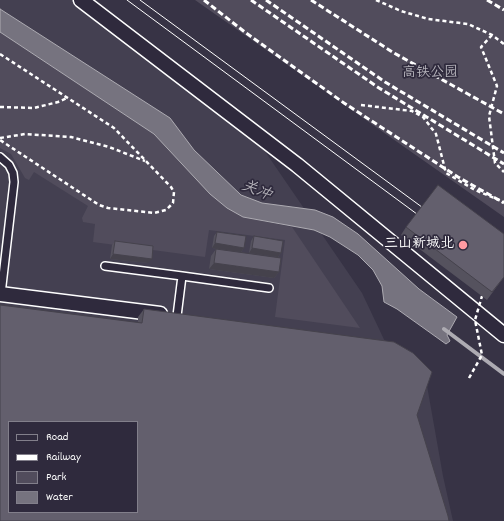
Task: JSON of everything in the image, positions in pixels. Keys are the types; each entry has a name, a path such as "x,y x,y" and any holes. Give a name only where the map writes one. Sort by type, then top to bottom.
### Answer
{"street":[{"path":"81,0 297,165 504,335"},
{"path":"1,294 192,318"}],"lane":[{"path":"0,157 9,165 13,173 14,182 1,294"},
{"path":"105,266 269,288"},
{"path":"177,316 182,276"}],"path":[{"path":"376,0 401,11 428,19 468,24 492,35 504,44"},
{"path":"492,35 481,47 497,86 489,116 495,163 504,172"},
{"path":"0,139 98,205 108,208 161,212 170,207 173,203 174,192 148,162 114,128 1,55"},
{"path":"0,107 34,108 52,104 67,98"},
{"path":"361,105 412,111 423,117 436,134 446,173 475,190 504,202"},
{"path":"0,139 25,134 71,137 109,147 148,162"},
{"path":"468,378 482,355 475,320 482,296"}],"shaded area":[{"path":"0,0 96,0 238,112 362,293 389,350 426,380 443,476 453,521 0,521"}],"green space":[{"name":"高铁公园","path":"195,0 504,0 504,217"},
{"path":"0,32 154,134 243,217 292,227 360,328 275,317 285,240 209,230 205,257 93,242 95,224 83,222 82,218 88,206 34,172 29,180 25,178 11,154 0,148"}],"water":[{"path":"0,9 170,118 194,150 241,195 262,203 315,210 333,217 358,234 419,289 457,317 447,335 450,341 446,344 397,309 384,302 382,286 373,270 358,255 330,237 314,230 243,217 227,208 210,194 154,134 0,32"}],"building":[{"path":"438,185 504,234 504,277 492,292 406,227"},
{"path":"217,232 246,236 244,248 215,243"},
{"path":"254,236 283,241 281,253 252,248"},
{"path":"115,241 153,246 152,259 113,254"},
{"path":"216,249 281,258 279,272 214,263"},
{"path":"0,305 142,323 144,309 394,342 413,353 432,372 417,415 449,521 0,521"}],"waterway":[{"name":"关冲","path":"444,329 504,374"}],"tram line":[{"path":"127,0 425,220"},
{"path":"140,0 430,213"}],"railway":[{"path":"204,0 246,33 344,103 458,177 504,203"},
{"path":"251,0 379,88 504,164"},
{"path":"266,0 385,82 504,153"},
{"path":"311,0 394,53 504,114"},
{"path":"487,0 504,10"}],"place":[{"name":"三山新城北","path":"463,245"}]}
